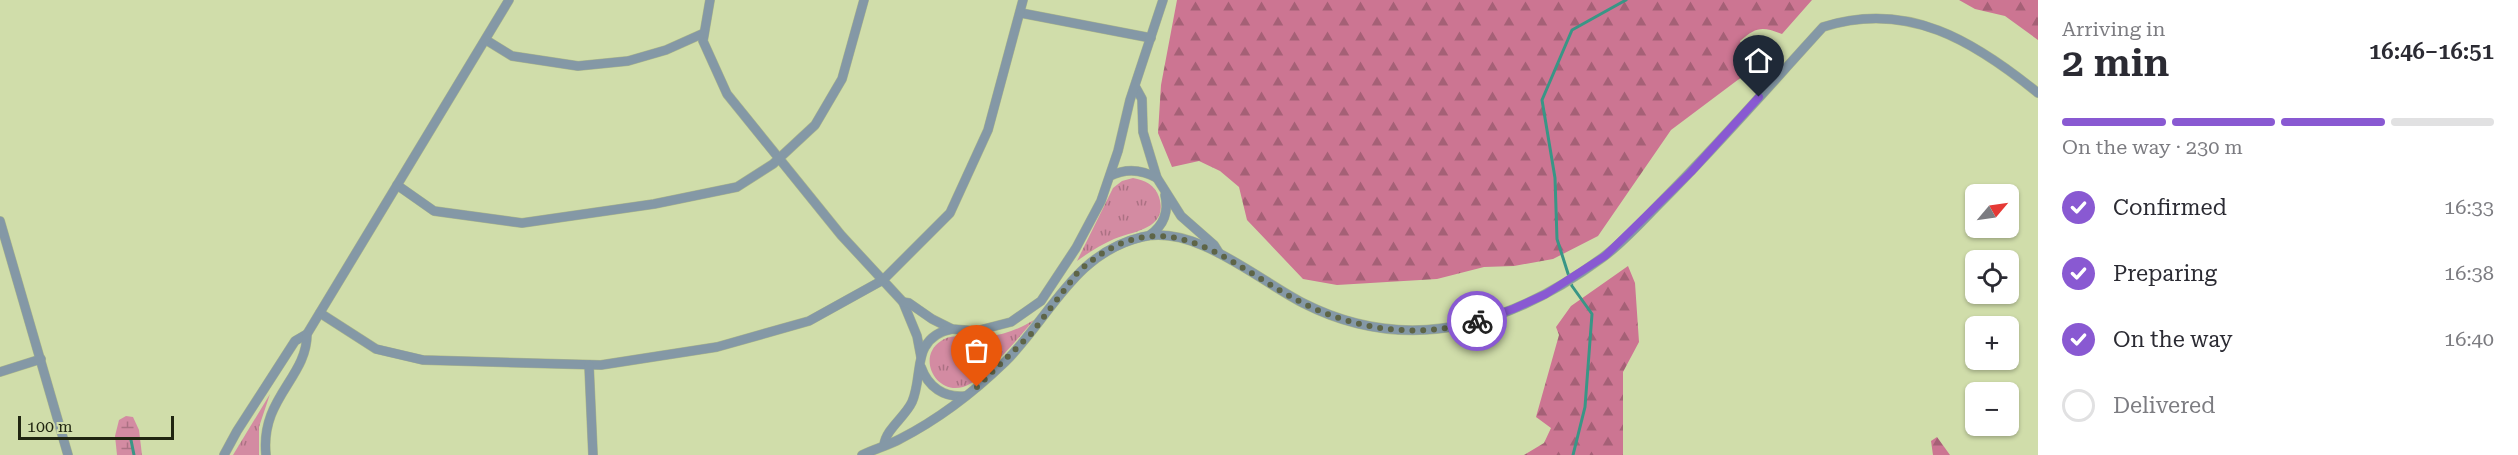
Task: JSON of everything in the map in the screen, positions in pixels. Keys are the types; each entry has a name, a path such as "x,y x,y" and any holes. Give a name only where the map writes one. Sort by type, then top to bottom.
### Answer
{"street":[{"path":"224,455 295,341 307,334 509,0"},
{"path":"710,0 703,41 727,94 841,235 903,302 917,336 921,368 913,400 901,420 885,436 884,445"},
{"path":"397,185 434,211 522,223 654,204 737,187 779,158 815,125 843,79 864,0"},
{"path":"320,313 376,349 423,360 590,365 717,347 809,321 883,280 950,213 988,130 1023,0"},
{"path":"903,302 909,303 952,329 976,331 999,327 1022,317 1041,301 1085,232 1110,176 1130,100 1136,88 1163,0"},
{"path":"862,455 897,441 921,428 966,396 1023,343 1078,272 1088,263 1118,244 1150,235 1179,238 1219,253 1313,308 1356,322 1391,329 1428,331 1466,325 1513,309 1566,282 1605,256 1691,172 1823,27 1852,10"},
{"path":"1021,13 1151,38"},
{"path":"1956,27 2038,93"},
{"path":"486,40 512,56 578,66 628,61 666,50 704,33"},
{"path":"1136,88 1142,99 1143,132 1157,178 1164,192 1181,216 1214,245 1219,253"},
{"path":"1110,176 1123,171 1136,170 1157,178"},
{"path":"1150,235 1159,228 1164,219 1167,205 1164,192"},
{"path":"0,221 68,455"},
{"path":"921,357 926,346 934,337 952,329"},
{"path":"266,455 269,416 307,349 307,334"},
{"path":"0,372 41,359"},
{"path":"590,365 593,455"},
{"path":"921,368 927,380 937,390 951,396 966,396"}],"green space":[{"path":"1177,0 1812,0 1782,34 1760,29 1740,41 1746,58 1755,67 1671,130 1598,236 1553,259 1514,266 1484,267 1437,279 1337,285 1303,279 1247,220 1239,187 1220,171 1199,161 1172,167 1158,133 1161,85"},
{"path":"1959,0 2038,0 2038,40 2005,16 1975,9"},
{"path":"1133,178 1155,189 1161,208 1159,216 1148,227 1109,241 1077,261 1113,188 1122,181"},
{"path":"1628,266 1635,283 1639,342 1623,372 1623,455 1524,455 1544,443 1551,428 1536,417 1559,335 1556,327 1571,306"},
{"path":"1034,320 1001,357 971,383 953,388 938,380 932,373 930,356 934,348 946,338 999,335"},
{"path":"270,394 259,427 259,455 233,455"},
{"path":"126,416 133,417 139,430 142,455 117,455 115,436 119,420"},
{"path":"1937,437 1950,455 1933,455 1931,441"}],"waterway":[{"path":"1573,455 1585,407 1592,314 1572,286 1557,239 1555,178 1542,100 1572,30 1626,0"},
{"path":"131,440 134,455"}],"way so far":[{"path":"977,387 1023,343 1078,272 1088,263 1118,244 1150,235 1179,238 1219,253 1288,295 1338,318 1391,329 1428,331 1477,321"}],"route":[{"path":"1477,321 1513,309 1546,294 1605,256 1691,172 1759,97"}]}
